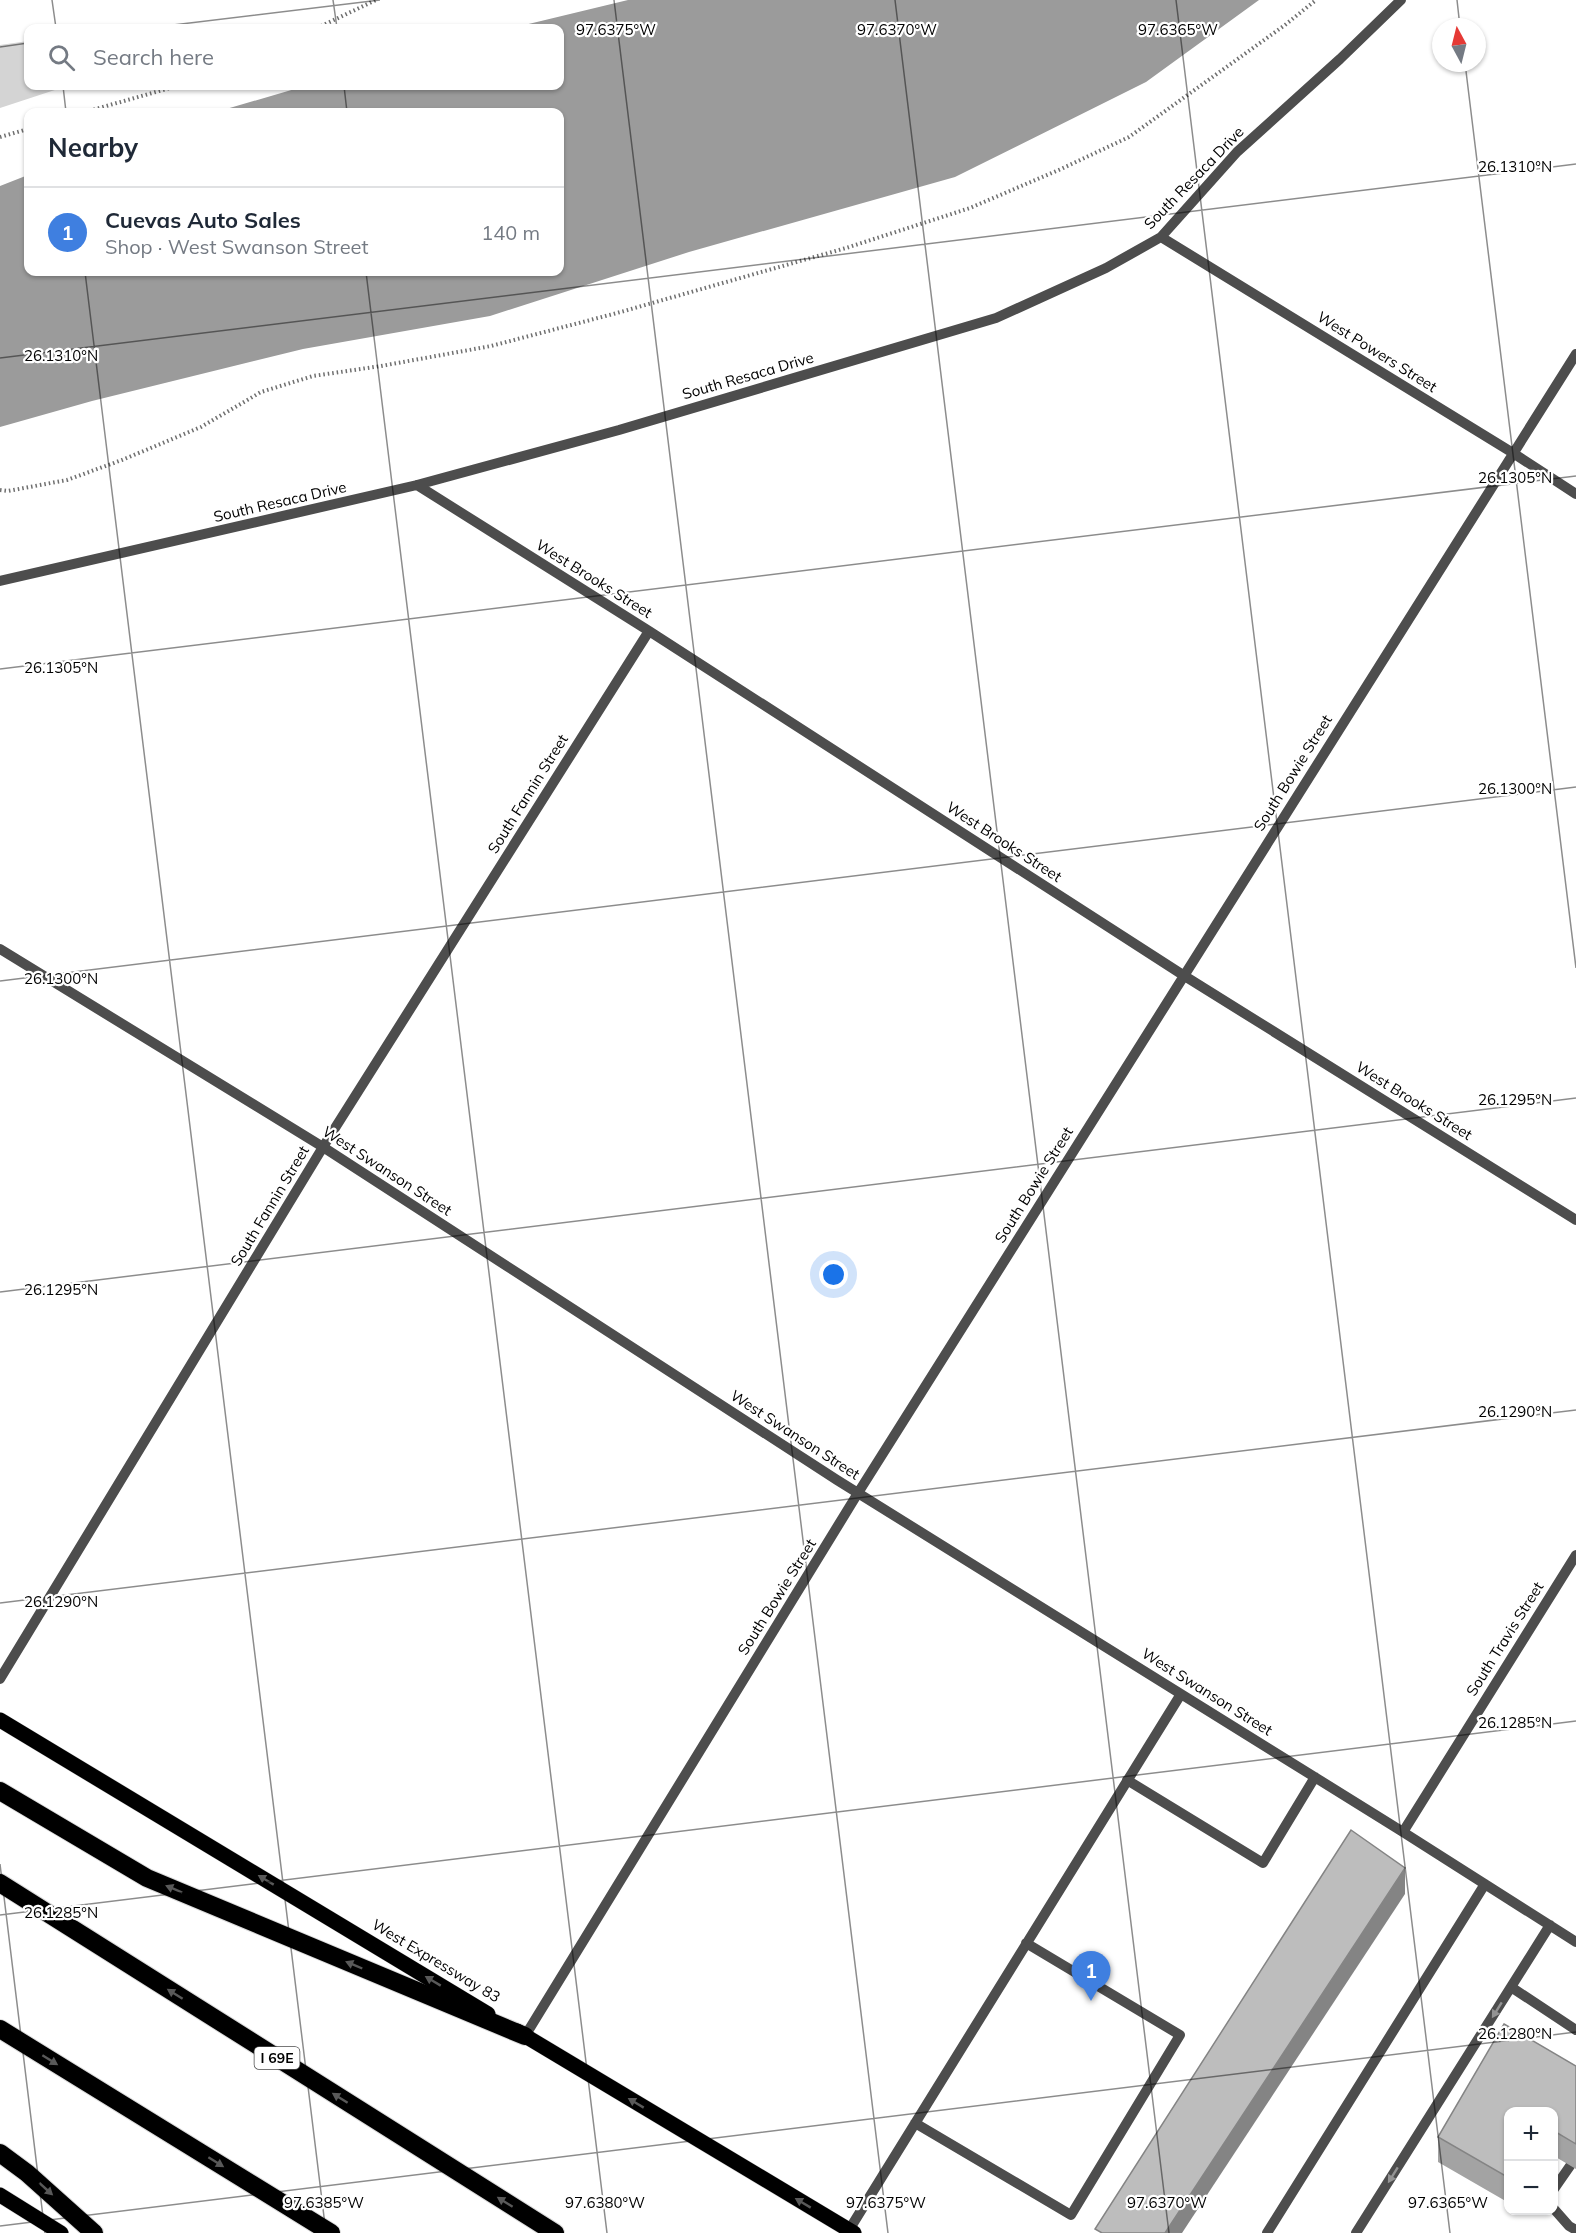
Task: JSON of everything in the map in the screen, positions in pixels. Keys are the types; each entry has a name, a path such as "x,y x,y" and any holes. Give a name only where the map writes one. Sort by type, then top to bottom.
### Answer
{"highway":[{"path":"0,1791 147,1878 525,2036"},
{"name":"I 69E","path":"0,1883 555,2233"},
{"path":"0,2029 332,2233"},
{"path":"0,2153 27,2173 94,2233"}],"main road":[{"name":"West Expressway 83","path":"0,1720 851,2231"},
{"path":"0,2195 60,2233"}],"street":[{"name":"South Resaca Drive","path":"0,581 417,486 619,430 996,318 1106,268 1161,237 1238,152 1401,0"},
{"name":"West Powers Street","path":"1161,237 1576,494"},
{"name":"South Bowie Street","path":"525,2036 858,1493 1576,354"},
{"name":"West Brooks Street","path":"417,486 649,631 1184,975 1576,1220"},
{"name":"South Fannin Street","path":"0,1679 323,1147 649,631"},
{"name":"West Swanson Street","path":"0,949 323,1147 858,1493 1576,1942"},
{"name":"South Travis Street","path":"1403,1832 1576,1555"},
{"path":"851,2231 915,2123 1181,1694"},
{"path":"1127,1780 1263,1863 1315,1777"},
{"path":"1267,2233 1485,1884"},
{"path":"1356,2233 1550,1925"},
{"path":"915,2123 1071,2215 1180,2035 1026,1943"},
{"path":"1511,1987 1576,2030"},
{"path":"1558,2183 1570,2166"},
{"path":"1558,2214 1576,2230"}],"path":[{"path":"325,24 376,0"},
{"path":"0,490 8,491 67,480 201,427 261,392 314,376 491,346 846,248 969,208 1129,137 1285,25 1316,0"},
{"path":"99,108 163,90"},
{"path":"0,137 24,130"}],"shaded area":[{"path":"628,0 1259,0 1146,82 955,177 689,252 490,316 303,349 92,401 0,427 0,186 24,177 24,276 564,276 564,108 230,108 291,90 564,90 564,24 529,24"},
{"path":"24,42 24,90 55,90 0,108 0,45"}],"building":[{"path":"1351,1830 1405,1868 1165,2233 1102,2233 1095,2229"},
{"path":"1504,2024 1576,2066 1576,2144 1558,2133 1558,2107 1504,2107 1504,2175 1438,2137"}],"place":[{"name":"Cuevas Auto Sales","path":"1091,2001"}]}
